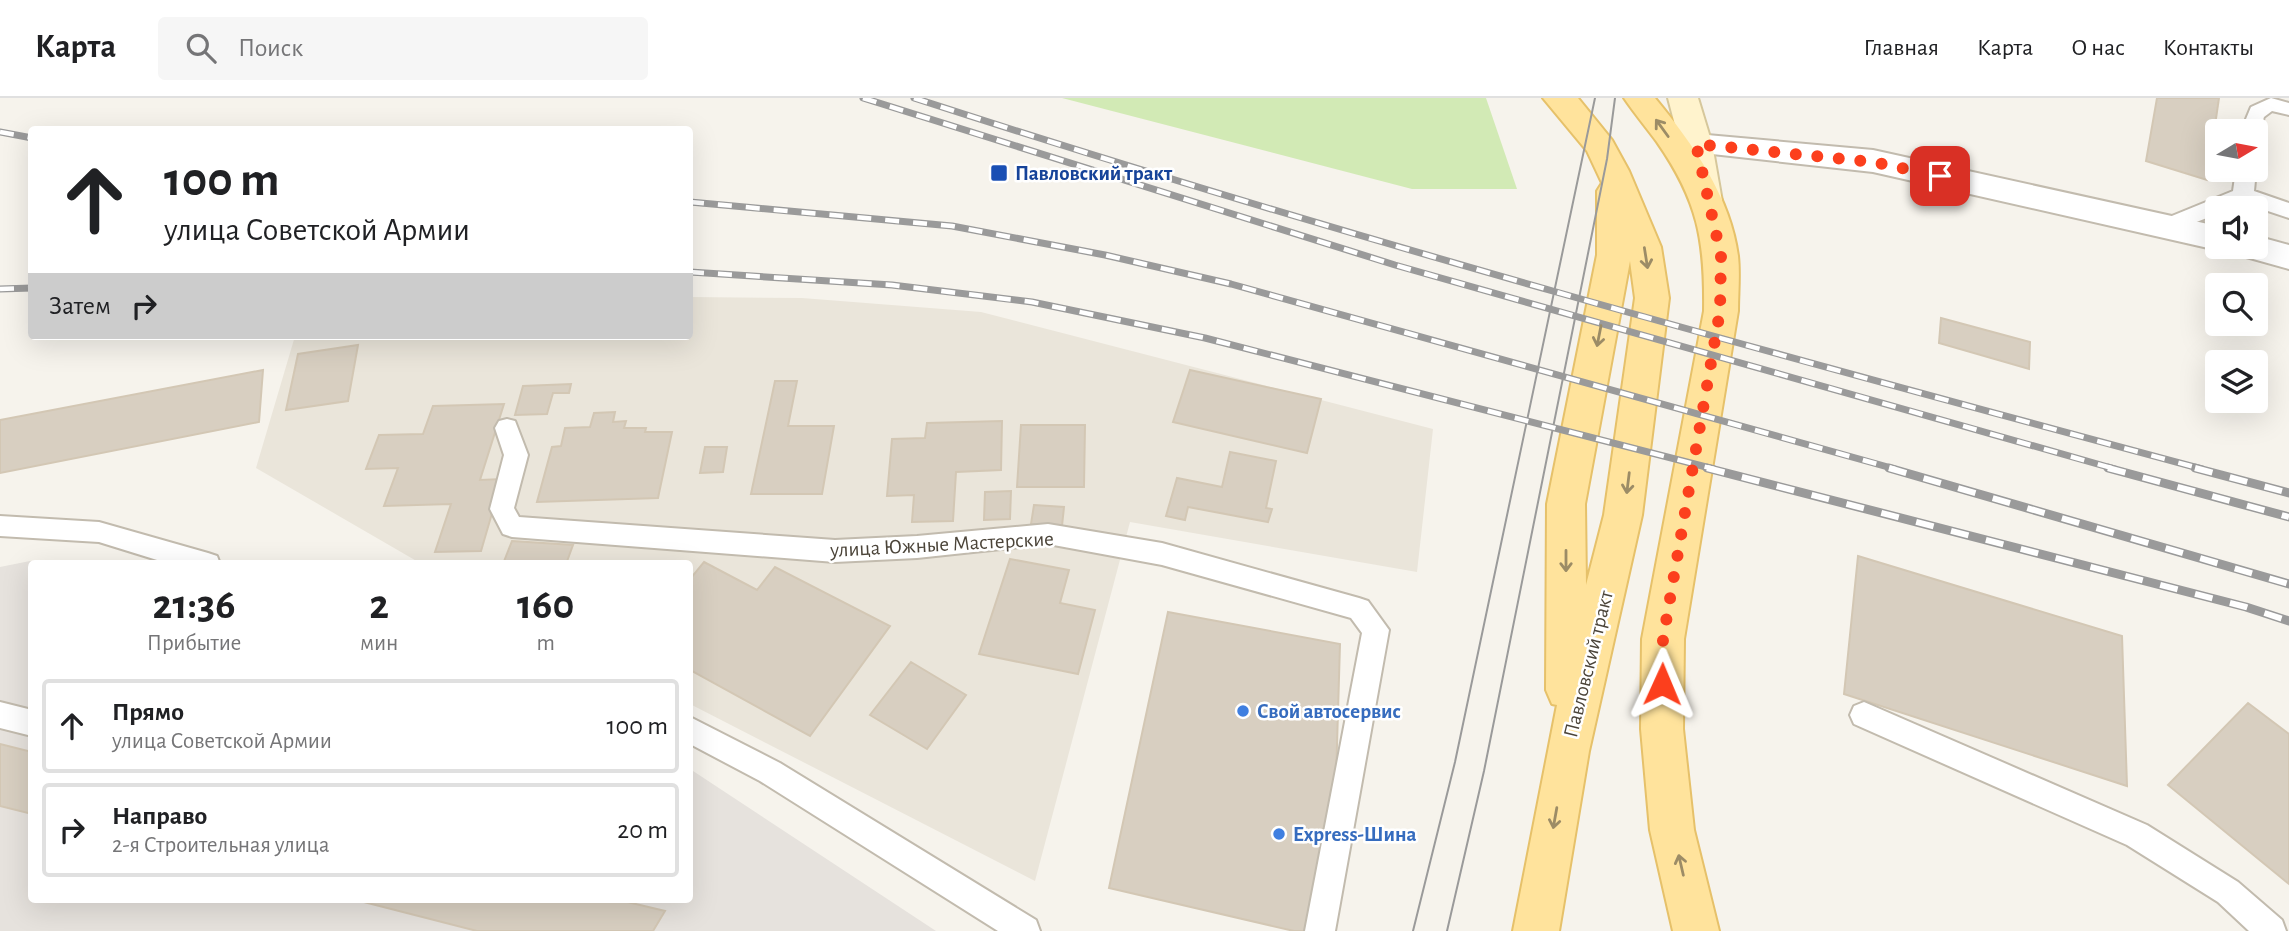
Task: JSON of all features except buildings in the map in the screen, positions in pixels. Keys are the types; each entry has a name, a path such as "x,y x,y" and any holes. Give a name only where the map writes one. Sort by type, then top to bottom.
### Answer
{"main road":[{"path":"1639,98 1673,144 1706,201"},
{"path":"1683,98 1721,256 1720,311 1663,639 1662,729 1672,830 1696,931"},
{"name":"Павловский тракт","path":"1567,102 1601,147 1613,171 1644,247 1652,298 1623,515 1567,751"},
{"name":"Павловский тракт","path":"1567,751 1566,504 1614,256 1613,171"},
{"path":"1536,931 1567,751"}],"street":[{"path":"1696,144 1873,162 2205,235"},
{"path":"2268,251 2289,257"}],"lane":[{"path":"2253,119 2260,108 2270,104 2289,109"},
{"path":"2243,195 2245,182"},
{"path":"2169,225 2243,195 2289,211"},
{"name":"улица Южные Мастерские","path":"507,428 516,456 502,509 512,527 835,551 917,547 1048,534 1162,554 1359,610 1376,630 1320,931"},
{"path":"0,526 99,532 194,560"},
{"path":"0,715 28,722"},
{"path":"1864,715 2137,835 2228,892 2271,931"},
{"path":"693,732 770,772 1025,931"}],"shaded area":[{"path":"693,297 802,298 981,312 1433,429 1417,572 1130,522 1035,881 693,706 693,560 415,560 256,468 294,340 693,340"},
{"path":"28,561 28,903 693,903 693,771 936,931 0,931 0,567"}],"green space":[{"path":"1062,98 1486,98 1517,189 1412,189"}],"tram line":[{"path":"1413,931 1455,762 1595,98"},
{"path":"1447,931 1484,771 1607,159 1615,98"}],"railway":[{"path":"863,98 1395,265 2115,469"},
{"path":"914,98 1234,198 1555,292 2202,469"},
{"path":"0,132 28,137"},
{"path":"693,202 952,226 1105,255 1231,284 1895,469"},
{"path":"693,272 892,285 1032,302 1205,338 1714,469"},
{"path":"0,289 28,288"},
{"path":"1707,468 2246,607 2289,621"},
{"path":"1889,468 2289,584"},
{"path":"2108,468 2289,517"},
{"path":"2195,468 2289,493"}],"place":[{"name":"Павловский тракт","path":"999,173"},
{"name":"Свой автосервис","path":"1243,711"},
{"name":"Express-Шина","path":"1279,834"}],"route":[{"path":"1662,684 1663,639 1720,311 1721,256 1706,201 1696,144 1873,162 1940,176"}]}
